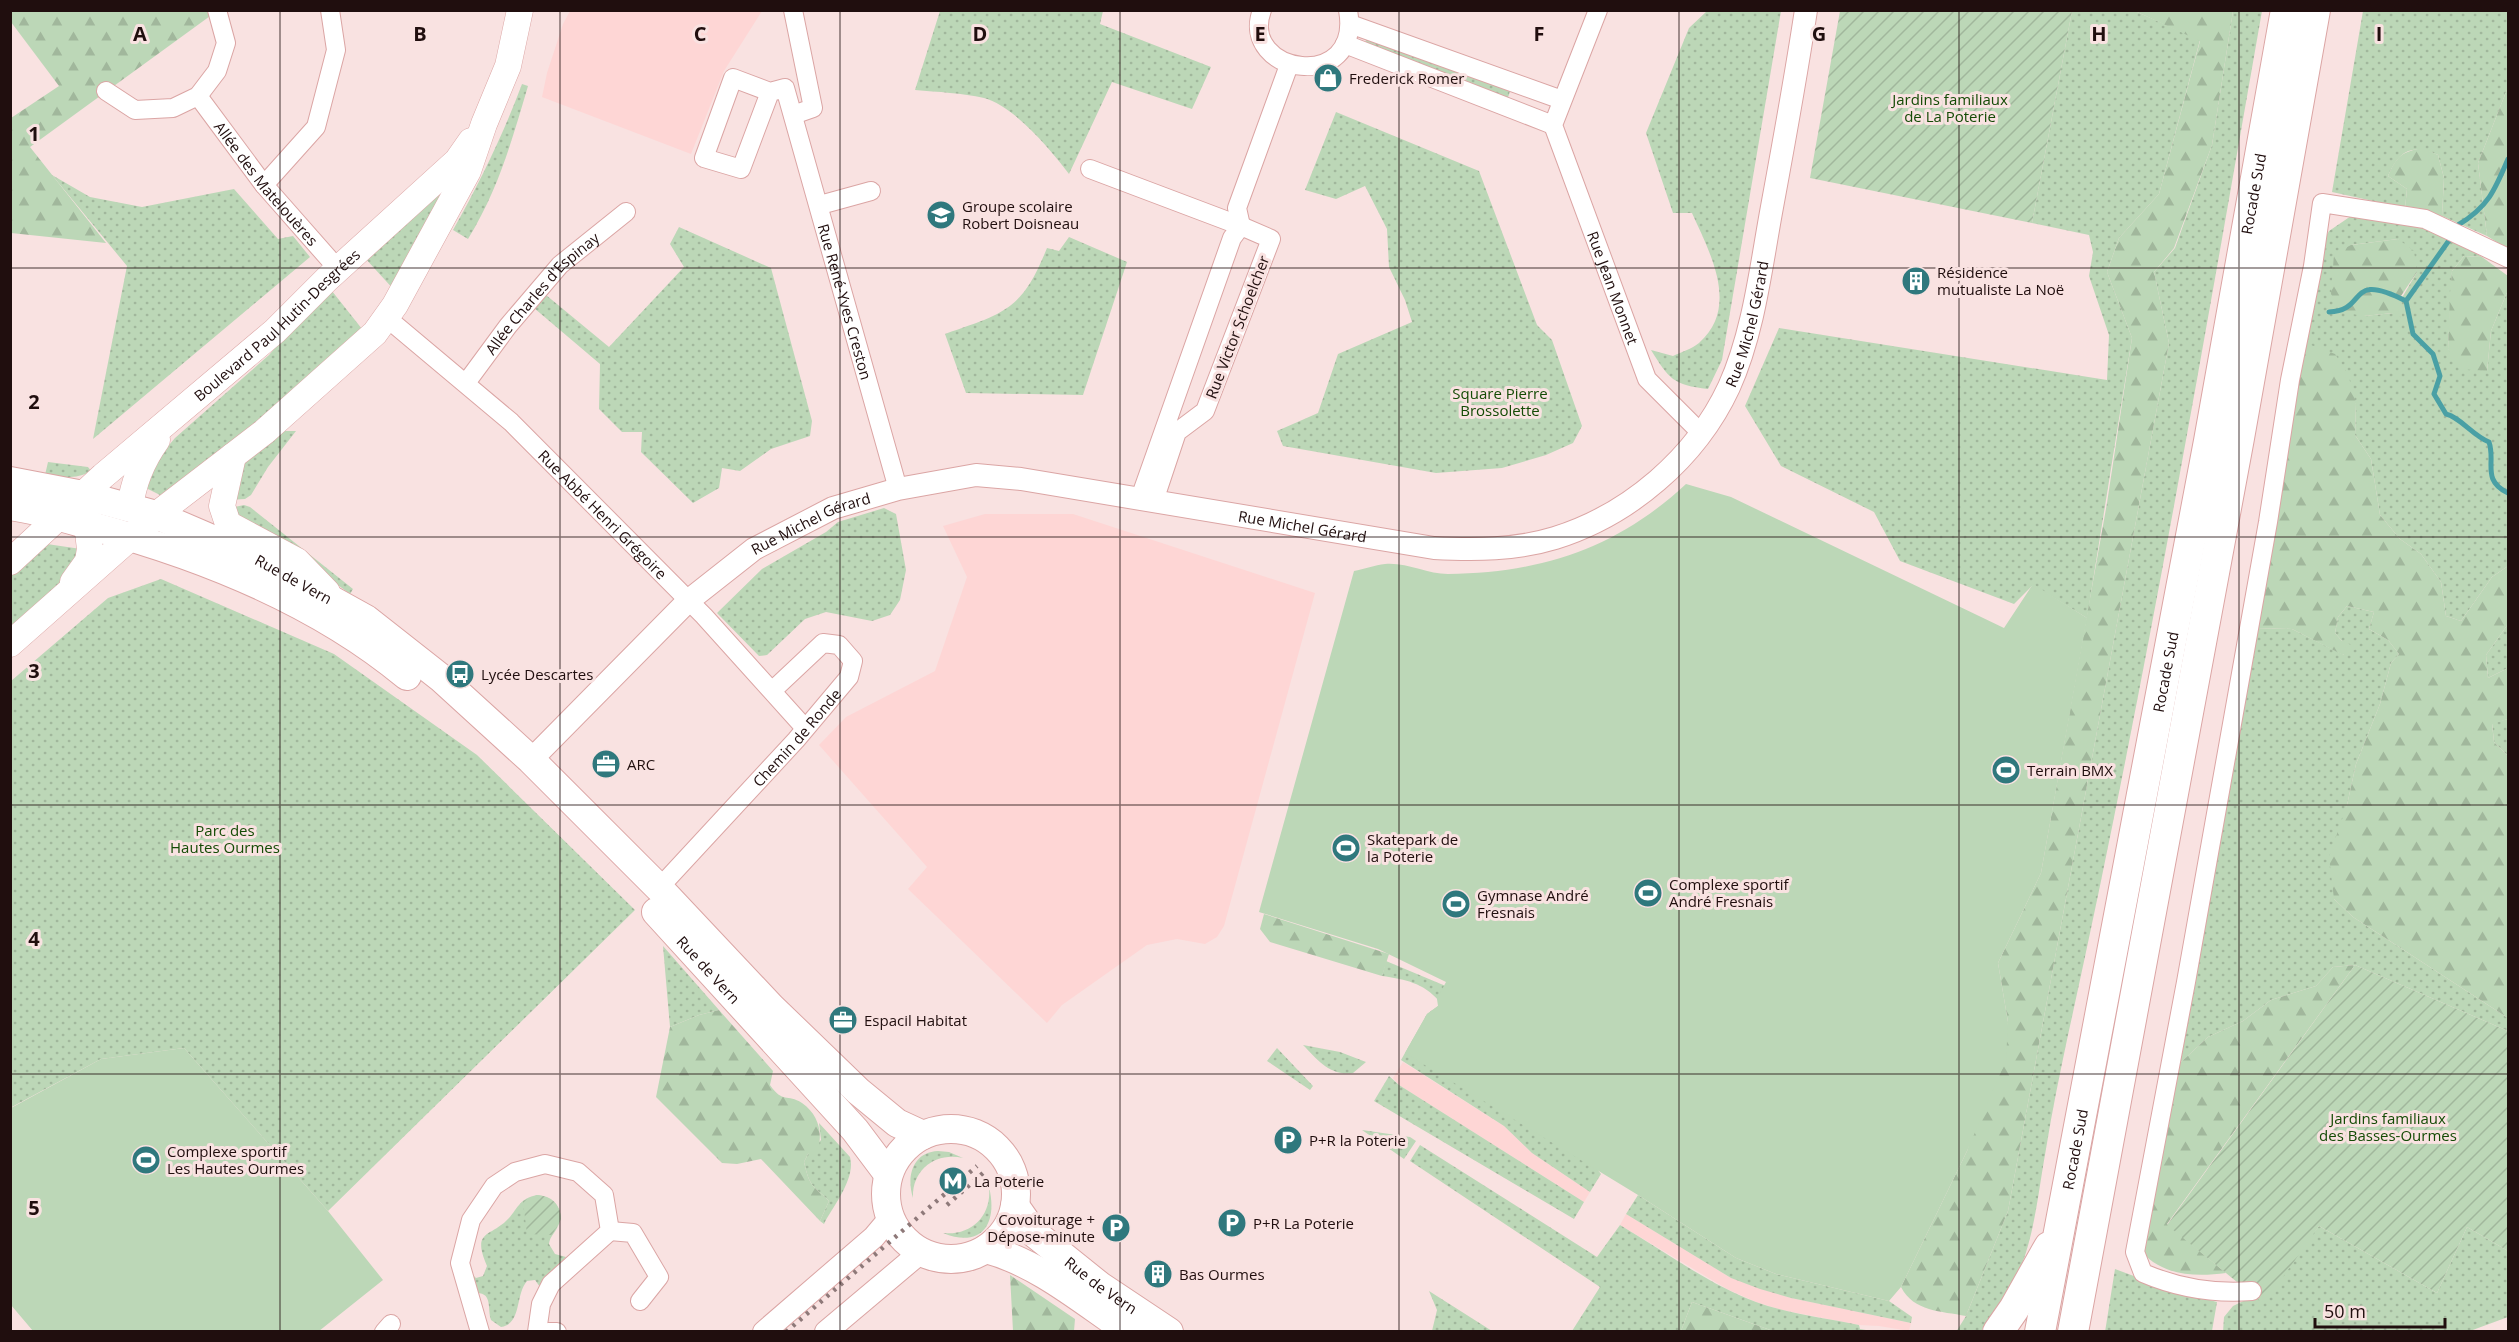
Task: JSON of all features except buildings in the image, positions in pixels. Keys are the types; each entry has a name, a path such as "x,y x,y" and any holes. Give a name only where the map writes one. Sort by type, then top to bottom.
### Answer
{"highway":[{"name":"Rocade Sud","path":"2040,1332 2209,441 2286,10"},
{"name":"Rocade Sud","path":"2073,1332 2237,450 2315,10"},
{"path":"1998,1332 2014,1309 2058,1232"}],"main road":[{"name":"Boulevard Paul Hutin-Desgrées","path":"60,601 133,537 143,511 233,456 321,383 375,333 387,318 468,171 508,66 520,10"},
{"name":"Boulevard Paul Hutin-Desgrées","path":"10,562 111,468 172,420 275,331 338,269 456,161 484,124"},
{"path":"143,511 134,481 147,454 172,420"},
{"path":"233,456 222,506 228,524 297,561 337,602"},
{"name":"Rue de Vern","path":"10,481 83,495 143,511 254,557 366,620 418,659 524,767 855,1130 888,1174"},
{"path":"10,644 60,601 88,561 90,549 83,495"},
{"name":"Rue de Vern","path":"10,506 60,516 133,537 208,564 287,598 353,636 390,661 524,767 659,888 771,1006 852,1085 897,1123 923,1135"},
{"path":"946,1129 959,1129 985,1138 1000,1151 1012,1171 1015,1182 1015,1206 1005,1230 986,1249 974,1255 954,1259 934,1257 921,1252 902,1238 890,1218 885,1196 888,1174 902,1151 923,1135 946,1129"},
{"name":"Rue de Vern","path":"1015,1206 1034,1233 1100,1286 1169,1332"},
{"name":"Rue de Vern","path":"986,1249 1015,1258 1035,1269 1129,1332"}],"street":[{"path":"106,91 135,110 173,108 198,96 218,71 226,43 218,10"},
{"path":"264,185 316,127 336,50 330,10"},
{"path":"793,10 813,108 793,115"},
{"path":"1345,44 1553,125 1598,10"},
{"name":"Rue Michel Gérard","path":"524,767 688,601 754,549 833,508 898,489 976,475 1021,478 1434,549 1473,550 1514,546 1554,538 1588,526 1622,507 1665,473 1701,433 1728,388 1740,356 1748,325 1806,10"},
{"path":"1255,12 1266,46 1270,52 1289,65 1311,68 1333,58 1345,44 1349,17 1562,100"},
{"path":"1147,499 1232,238 1241,226 1237,208 1289,65"},
{"name":"Rue René-Yves Creston","path":"770,92 741,169 704,158 733,78 770,92 785,88 898,489"},
{"name":"Allée des Matelouères","path":"198,96 264,185 338,269"},
{"name":"Rue Jean Monnet","path":"1553,125 1647,379 1701,433"},
{"path":"1090,169 1241,226"},
{"path":"820,206 871,191"},
{"path":"2252,1291 2227,1293 2171,1285 2143,1273 2135,1252 2186,982 2268,522 2290,380 2313,266 2322,204 2425,219 2508,258"},
{"name":"Allée Charles d'Espinay","path":"466,383 508,326 560,265 626,212"},
{"name":"Rue Victor Schoelcher","path":"1147,499 1177,432 1205,411 1271,239 1241,226"},
{"name":"Rue Abbé Henri Grégoire","path":"387,318 408,338 511,422 688,601 773,690 804,727"},
{"name":"Chemin de Ronde","path":"659,888 796,740 804,727 849,677 853,661 839,645 823,643 773,690"},
{"path":"480,1332 460,1263 471,1220 494,1186 515,1172 545,1164 578,1172 604,1195 610,1231"},
{"path":"764,1332 874,1237 890,1218"},
{"path":"537,1332 542,1304 551,1284 610,1231 633,1233 659,1277 640,1300"},
{"path":"826,1332 921,1252"},
{"path":"548,1332 557,1332"}],"shaded area":[{"path":"570,10 762,11 724,71 691,154 542,97 547,73"},
{"path":"985,514 1073,514 1315,593 1224,926 1217,937 1205,944 1177,939 1147,945 1062,1005 1047,1023 908,889 927,867 819,745 846,717 935,671 967,577 943,526"},
{"path":"1403,1062 1504,1126 1532,1153 1590,1192 1584,1202 1399,1085 1393,1078"},
{"path":"1626,1214 1731,1278 1791,1298 1911,1323 1909,1331 1859,1325 1782,1310 1756,1302 1727,1289 1620,1225"}],"green space":[{"path":"11,11 217,11 30,147 106,243 11,233 11,118 59,86 11,22"},
{"path":"940,11 1103,11 1100,24 1211,67 1192,109 1112,82 1069,174 1031,130 996,103 967,95 915,90"},
{"path":"1707,11 1781,11 1722,360 1708,389 1679,383 1673,379 1651,350 1673,356 1699,343 1711,329 1718,313 1720,297 1713,262 1692,213 1673,213 1646,133 1689,28"},
{"name":"Jardins familiaux de La Poterie","path":"1840,11 2072,11 2032,223 1810,178"},
{"path":"2072,11 2135,11 2200,40 2159,194 2119,238 2107,272 2132,338 2087,618 2033,585 2014,604 1900,561 1874,512 1781,466 1745,406 1779,328 2107,380 2109,335 2089,276 2093,252 2089,235 2032,223"},
{"path":"2135,11 2233,11 2212,145 2174,248 2154,272 2169,343 2008,1211 1966,1316 1921,1306 1906,1295 1901,1287 1967,1151 2008,1022 1998,963 2041,873 2107,503 2132,338 2107,272 2119,238 2159,194 2200,41"},
{"path":"2233,11 2262,11 2147,652 2056,1092 2033,1223 2021,1267 1998,1309 1981,1331 1956,1332 1966,1316 2008,1211 2169,343 2154,272 2175,248 2212,145"},
{"path":"2363,11 2508,11 2508,87 2478,163 2487,236 2442,216 2444,178 2438,155 2429,151 2413,150 2402,155 2388,176 2407,189 2405,208 2332,192"},
{"path":"1368,35 1511,88 1505,107 1361,53"},
{"path":"522,84 528,86 503,165 488,202 468,239 453,230 490,158"},
{"path":"2508,87 2508,249 2487,236 2478,163"},
{"name":"Square Pierre Brossolette","path":"1336,112 1479,171 1537,325 1552,340 1582,426 1573,443 1546,455 1502,468 1436,473 1283,446 1277,431 1318,413 1338,354 1412,322 1405,300 1389,267 1387,229 1365,186 1336,199 1305,190"},
{"path":"2423,148 2438,155 2444,178 2442,216 2405,208 2407,189 2388,176 2401,156"},
{"path":"52,175 90,197 142,207 234,189 278,239 293,236 310,257 93,439 127,266"},
{"path":"449,181 396,292 364,257"},
{"path":"2351,216 2422,227 2442,233 2482,257 2464,256 2452,271 2448,349 2487,371 2491,331 2508,290 2508,566 2492,577 2461,621 2446,616 2441,582 2421,554 2400,539 2380,515 2371,459 2355,435 2356,404 2304,347 2323,242 2329,231","holes":["2398,239 2417,272 2393,313 2364,316 2351,245"]},
{"path":"679,227 771,268 812,421 810,436 771,449 740,471 722,468 719,488 693,503 641,452 642,432 622,432 599,409 600,364 534,308 546,295 609,347 684,267 670,244"},
{"path":"1069,237 1127,262 1083,395 966,393 945,334 997,314 1010,306 1029,285 1047,248 1059,251"},
{"path":"2398,239 2414,251 2417,272 2401,296 2402,318 2393,313 2364,316 2341,312 2331,294 2334,254 2351,245"},
{"path":"2464,256 2482,257 2508,276 2508,290 2491,331 2487,371 2459,369 2448,349 2452,271"},
{"path":"328,286 366,334 229,450 160,495 144,487 158,458 175,438 269,355"},
{"path":"2308,344 2335,354 2348,374 2356,404 2355,435 2371,459 2380,515 2400,539 2421,554 2441,582 2446,616 2461,621 2492,577 2508,566 2508,624 2486,655 2488,678 2508,668 2508,719 2492,724 2494,742 2508,756 2508,1018 2353,917 2334,899 2329,857 2347,805 2356,764 2380,704 2391,663 2399,654 2388,640 2369,629 2374,612 2347,606 2338,617 2335,633 2342,641 2358,648 2343,655 2292,629 2254,628 2304,347"},
{"path":"285,431 296,431 268,467 251,495 245,499 228,500 232,479 242,462 262,444"},
{"path":"48,462 88,467 91,471 74,477 45,475"},
{"name":"Complexe sportif André Fresnais","path":"1686,484 1731,497 2004,628 2033,584 2087,618 2041,873 1998,963 2008,1022 2006,1060 1967,1151 1901,1287 1889,1301 1776,1274 1736,1258 1638,1195 1405,1053 1427,1014 1438,1006 1437,999 1446,982 1378,949 1259,912 1354,571 1393,564 1448,574 1515,569 1546,562 1576,553 1633,525"},
{"path":"244,505 250,507 353,589 350,594 307,562 265,540 230,508"},
{"path":"884,508 896,514 906,570 900,600 890,615 872,621 826,612 805,619 767,655 759,656 717,613 762,569 826,532 838,522"},
{"path":"40,543 81,549 59,594 11,636 11,568"},
{"name":"Parc des Hautes Ourmes","path":"161,579 334,654 477,755 635,910 328,1211 184,1048 101,1059 10,1108 11,681 108,598"},
{"path":"2347,606 2374,612 2369,629 2388,640 2399,654 2391,663 2380,704 2356,764 2347,805 2334,899 2353,917 2508,1018 2508,1031 2355,965 2333,967 2316,986 2271,1000 2243,1021 2208,1037 2179,1064 2254,628 2292,629 2344,655 2342,641 2335,633 2338,617"},
{"path":"2508,624 2508,668 2488,678 2486,655"},
{"path":"2508,719 2508,756 2494,742 2492,723"},
{"path":"1264,914 1389,954 1382,976 1270,942 1260,929"},
{"path":"663,946 719,1010 699,1015 670,1027"},
{"path":"1386,961 1460,992 1601,1174 1590,1192 1532,1153 1504,1126 1401,1060 1427,1014 1438,1006 1439,1001 1420,986 1382,976"},
{"path":"2355,965 2167,1224 2226,1273 2203,1275 2181,1273 2150,1260 2142,1252 2179,1064 2208,1037 2243,1021 2271,1000 2316,986 2333,967"},
{"name":"Jardins familiaux des Basses-Ourmes","path":"2355,965 2508,1031 2508,1251 2467,1227 2437,1293 2319,1226 2264,1304 2167,1225"},
{"path":"719,1010 773,1071 770,1085 774,1091 802,1103 812,1112 818,1124 820,1137 818,1150 808,1154 804,1162 810,1181 829,1201 820,1221 761,1159 737,1164 722,1163 656,1097 670,1027 699,1015"},
{"path":"1303,1045 1340,1052 1366,1062 1353,1073 1337,1072 1325,1066"},
{"name":"Complexe sportif Les Hautes Ourmes","path":"184,1048 328,1211 383,1280 319,1331 33,1331 11,1305 11,1108 101,1059"},
{"path":"1277,1048 1313,1086 1310,1090 1267,1061"},
{"path":"1389,1076 1399,1085 1584,1202 1574,1219 1374,1101"},
{"path":"819,1123 850,1157 851,1165 843,1192 824,1224 820,1221 829,1201 810,1181 804,1162 821,1140"},
{"path":"1362,1130 1410,1137 1416,1141 1404,1159"},
{"path":"1420,1145 1597,1257 1620,1225 1703,1277 1738,1295 1781,1310 1859,1325 1860,1329 1872,1331 1773,1331 1692,1302 1681,1331 1572,1331 1600,1287 1410,1161"},
{"path":"929,1152 949,1152 963,1158 944,1158 928,1165 917,1179 913,1198 910,1182 913,1167"},
{"path":"989,1187 991,1212 984,1230 968,1238 943,1233 962,1231 978,1222 987,1207"},
{"path":"537,1195 553,1201 559,1209 560,1220 549,1244 555,1254 566,1257 540,1287 535,1280 527,1281 512,1321 501,1327 491,1320 487,1299 477,1293 469,1271 476,1278 483,1276 487,1266 481,1246 482,1240 509,1218 523,1201"},
{"path":"537,1195 551,1199 559,1209 561,1219 552,1235 527,1234 523,1201"},
{"path":"1638,1195 1736,1258 1776,1274 1889,1301 1912,1317 1911,1323 1791,1298 1731,1278 1626,1214"},
{"path":"2319,1226 2437,1293 2467,1227 2508,1251 2508,1317 2470,1331 2223,1332 2224,1317 2233,1306 2268,1289"},
{"path":"2115,1269 2174,1291 2217,1302 2212,1331 2105,1332"},
{"path":"1010,1275 1075,1319 1074,1331 1013,1331"},
{"path":"1429,1291 1492,1331 1432,1331 1437,1310"},
{"path":"1692,1302 1773,1331 1681,1331"}],"waterway":[{"path":"2458,225 2484,204 2499,180 2508,159"},
{"path":"2450,239 2406,301 2413,334 2433,354 2440,376 2434,394 2446,414 2489,442 2492,476 2500,488 2508,493"},
{"path":"2329,312 2349,306 2365,291 2374,290 2387,293 2406,301"}],"railway":[{"path":"786,1332 977,1166"},
{"path":"947,1205 983,1173"}],"place":[{"name":"Frederick Romer","path":"1328,78"},
{"name":"Groupe scolaire Robert Doisneau","path":"941,215"},
{"name":"Résidence mutualiste La Noë","path":"1916,281"},
{"name":"Lycée Descartes","path":"460,674"},
{"name":"ARC","path":"606,764"},
{"name":"Terrain BMX","path":"2006,770"},
{"name":"Skatepark de la Poterie","path":"1346,848"},
{"name":"Complexe sportif André Fresnais","path":"1648,893"},
{"name":"Gymnase André Fresnais","path":"1456,904"},
{"name":"Espacil Habitat","path":"843,1020"},
{"name":"P+R la Poterie","path":"1288,1140"},
{"name":"Complexe sportif Les Hautes Ourmes","path":"146,1160"},
{"name":"La Poterie","path":"953,1181"},
{"name":"P+R La Poterie","path":"1232,1223"},
{"name":"Covoiturage + Dépose-minute","path":"1116,1228"},
{"name":"Bas Ourmes","path":"1158,1274"}]}
